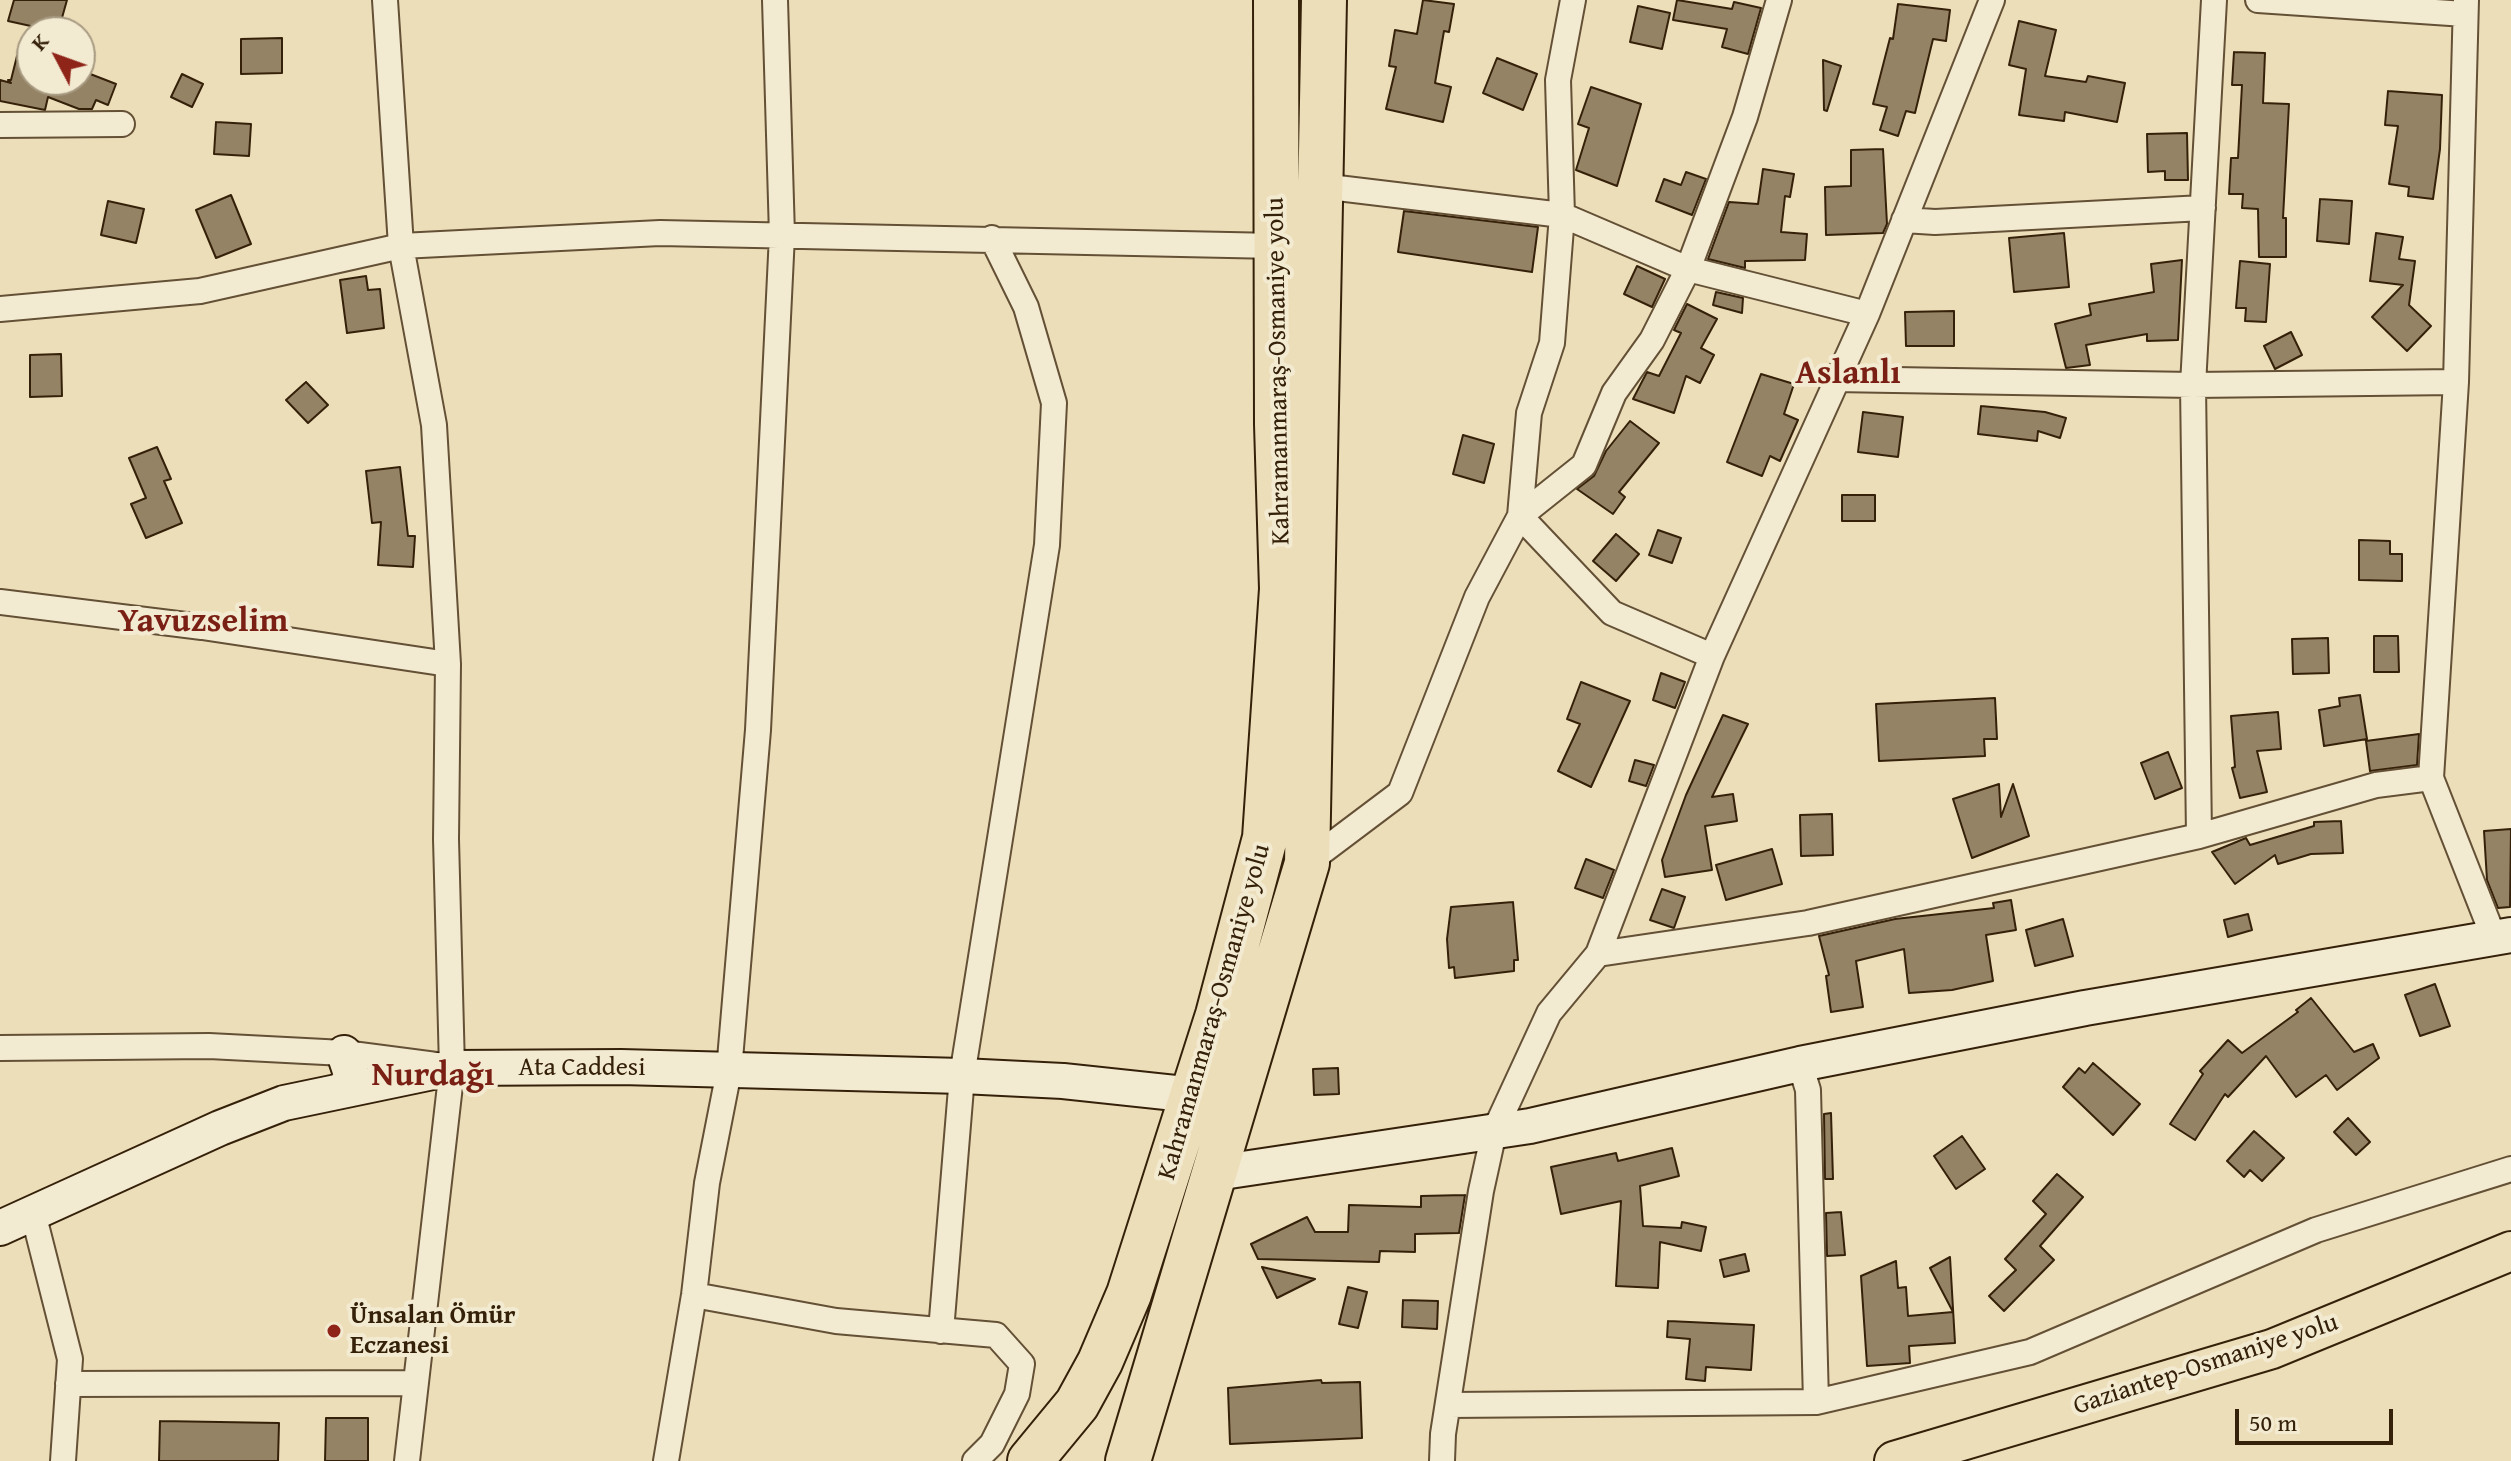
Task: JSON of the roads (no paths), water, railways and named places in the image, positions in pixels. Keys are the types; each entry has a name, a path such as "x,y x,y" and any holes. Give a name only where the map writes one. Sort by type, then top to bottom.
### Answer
{"highway":[{"name":"Kahramanmaraş-Osmaniye yolu","path":"1030,1461 1077,1404 1100,1362 1129,1294 1194,1095 1265,838 1282,589 1276,246 1276,0"},
{"name":"Kahramanmaraş-Osmaniye yolu","path":"1128,1461 1307,863 1324,0"}],"main road":[{"name":"Gaziantep-Osmaniye yolu","path":"1894,1461 2272,1349 2511,1251"}],"street":[{"path":"385,0 401,246 434,425 448,664 446,839 452,1068 407,1461"},
{"path":"666,1461 694,1295 707,1183 729,1071 758,730 782,235 775,0"},
{"path":"1307,863 1400,793 1477,597 1520,516 1529,413 1552,343 1562,215 1558,80 1573,0"},
{"path":"1520,516 1584,465 1614,393 1652,340 1688,269 1745,117 1779,0"},
{"path":"1442,1461 1481,1191 1494,1132 1549,1013 1598,954 1712,656 1834,379 1867,314 1992,0"},
{"path":"2199,836 2193,385 2214,0"},
{"path":"1216,1173 1494,1132 1800,1064 2085,1008 2502,937 2431,778 2456,382 2466,7 2258,0"},
{"path":"0,125 122,124"},
{"path":"1321,186 1562,215 1688,269 1867,314"},
{"path":"1904,220 2014,219 2203,208"},
{"path":"0,309 200,291 401,246 660,233 1276,246"},
{"path":"941,1331 962,1076 1047,545 1054,403 1026,307 992,238"},
{"path":"1834,379 2193,385 2456,382"},
{"path":"1520,516 1612,613 1712,656"},
{"path":"0,602 202,627 448,664"},
{"path":"1598,954 1808,923 2199,836 2376,785 2431,778"},
{"path":"0,1048 209,1046 344,1053 452,1068"},
{"path":"343,1090 352,1077 344,1053"},
{"path":"1800,1064 1808,1090 1816,1402"},
{"name":"Ata Caddesi","path":"0,1228 220,1128 284,1103 452,1068 962,1076 1063,1081 1194,1095"},
{"path":"1449,1405 1816,1402 2030,1352 2316,1230 2511,1169"},
{"path":"33,1213 70,1359 63,1461"},
{"path":"694,1295 836,1321 996,1335 1022,1364 1017,1394 992,1444 975,1461"},
{"path":"68,1384 416,1383"}],"place":[{"name":"Ünsalan Ömür Eczanesi","path":"334,1331"}],"district":[{"name":"Aslanlı","path":"1848,374"},
{"name":"Yavuzselim","path":"203,622"},
{"name":"Nurdağı","path":"433,1076"}]}
